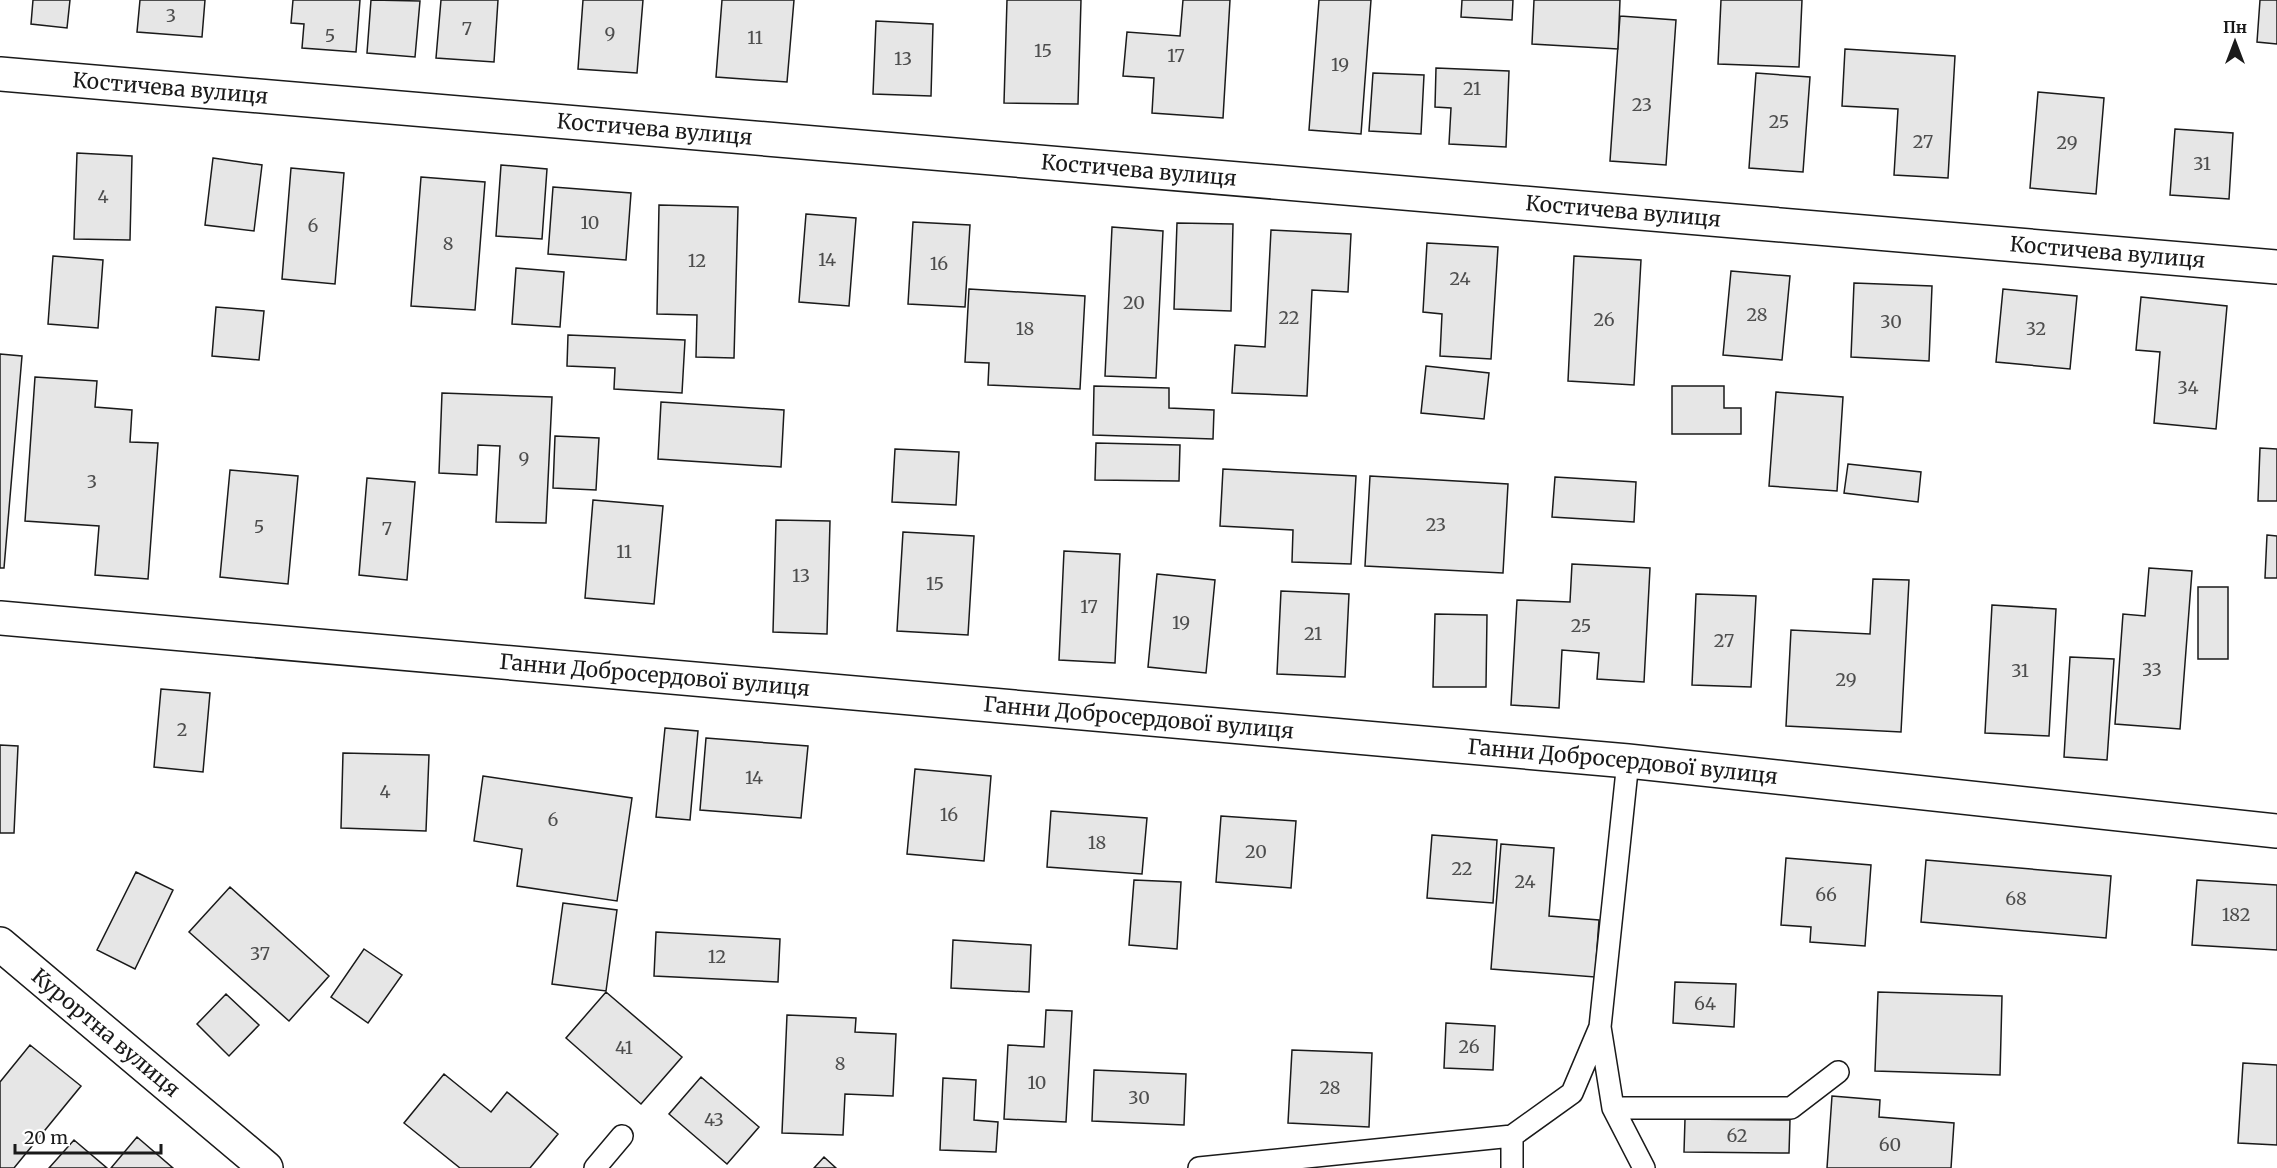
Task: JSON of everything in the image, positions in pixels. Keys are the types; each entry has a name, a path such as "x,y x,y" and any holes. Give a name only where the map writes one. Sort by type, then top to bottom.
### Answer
{"street":[{"name":"Костичева вулиця","path":"0,74 2277,267"},
{"name":"Ганни Добросердової вулиця","path":"0,618 1628,761 2277,831"},
{"name":"Курортна вулиця","path":"0,944 266,1168"}],"lane":[{"path":"1628,761 1600,1027 1614,1108 1644,1168"},
{"path":"1199,1168 1512,1136 1572,1093 1600,1027"},
{"path":"1614,1108 1791,1108 1838,1072"},
{"path":"595,1168 622,1136"},
{"path":"1512,1136 1512,1168"}],"building":[{"path":"33,0 70,0 67,28 31,24"},
{"path":"140,0 205,0 202,37 137,32"},
{"path":"293,0 360,0 356,52 302,48 304,24 291,23"},
{"path":"371,0 420,1 415,57 367,53"},
{"path":"441,0 498,0 494,62 436,58"},
{"path":"583,0 643,0 637,73 578,69"},
{"path":"722,0 794,0 787,82 716,77"},
{"path":"1007,0 1081,0 1078,104 1004,103"},
{"path":"1183,0 1230,0 1223,118 1152,113 1154,78 1123,76 1127,32 1180,36"},
{"path":"1319,0 1371,0 1361,134 1309,130"},
{"path":"1462,0 1513,0 1512,20 1461,17"},
{"path":"1534,0 1620,0 1618,49 1532,44"},
{"path":"1721,0 1802,0 1799,67 1718,64"},
{"path":"2260,0 2277,0 2277,44 2257,42"},
{"path":"1620,16 1676,20 1666,165 1610,161"},
{"path":"876,21 933,24 931,96 873,94"},
{"path":"1845,49 1955,56 1948,178 1894,175 1898,109 1842,106"},
{"path":"1436,68 1509,71 1506,147 1449,144 1451,108 1435,107"},
{"path":"1373,73 1424,75 1421,134 1369,131"},
{"path":"1756,73 1810,77 1803,172 1749,168"},
{"path":"2038,92 2104,98 2096,194 2030,188"},
{"path":"2175,129 2233,133 2229,199 2170,195"},
{"path":"77,153 132,156 130,240 74,239"},
{"path":"213,158 262,165 254,231 205,225"},
{"path":"501,165 547,169 542,239 496,236"},
{"path":"291,168 344,173 335,284 282,279"},
{"path":"421,177 485,182 475,310 411,306"},
{"path":"553,187 631,193 626,260 548,254"},
{"path":"659,205 738,207 734,358 696,357 697,315 657,314"},
{"path":"806,214 856,218 849,306 799,302"},
{"path":"913,222 970,225 965,307 908,304"},
{"path":"1177,223 1233,224 1231,311 1174,309"},
{"path":"1112,227 1163,231 1156,378 1105,376"},
{"path":"1271,230 1351,234 1348,292 1312,290 1307,396 1232,393 1235,345 1265,347"},
{"path":"1427,243 1498,247 1491,359 1440,356 1442,314 1423,312"},
{"path":"53,256 103,260 98,328 48,324"},
{"path":"1574,256 1641,260 1634,385 1568,381"},
{"path":"516,268 564,272 560,327 512,324"},
{"path":"1731,271 1790,276 1782,360 1723,355"},
{"path":"1854,283 1932,286 1929,361 1851,357"},
{"path":"969,289 1085,296 1080,389 988,385 989,363 965,362"},
{"path":"2003,289 2077,296 2070,369 1996,362"},
{"path":"2141,297 2227,306 2216,429 2154,423 2160,352 2136,350"},
{"path":"216,307 264,311 259,360 212,356"},
{"path":"568,335 685,340 682,393 614,389 615,368 567,366"},
{"path":"0,354 22,356 4,568 0,568"},
{"path":"1426,366 1489,373 1484,419 1421,413"},
{"path":"35,377 97,381 95,407 132,410 130,442 158,443 148,579 95,575 99,526 25,521"},
{"path":"1094,386 1169,388 1169,408 1214,410 1213,439 1093,435"},
{"path":"1672,386 1724,386 1724,408 1741,408 1741,434 1672,434"},
{"path":"1776,392 1843,397 1837,491 1769,486"},
{"path":"442,393 552,397 546,523 496,522 500,446 478,445 477,475 439,473"},
{"path":"661,402 784,410 781,467 658,459"},
{"path":"555,436 599,438 596,490 553,488"},
{"path":"1096,443 1180,445 1179,481 1095,480"},
{"path":"2260,448 2277,449 2277,501 2258,501"},
{"path":"895,449 959,452 956,505 892,502"},
{"path":"1848,464 1921,472 1918,502 1844,493"},
{"path":"1223,469 1356,476 1351,564 1292,562 1293,530 1220,526"},
{"path":"230,470 298,476 288,584 220,577"},
{"path":"1370,476 1508,484 1503,573 1365,566"},
{"path":"1555,477 1636,482 1634,522 1552,517"},
{"path":"367,478 415,482 407,580 359,575"},
{"path":"593,500 663,506 654,604 585,598"},
{"path":"776,520 830,521 827,634 773,632"},
{"path":"903,532 974,536 968,635 897,631"},
{"path":"2267,535 2277,536 2277,578 2265,578"},
{"path":"1064,551 1120,554 1115,663 1059,660"},
{"path":"1572,564 1650,568 1644,682 1597,679 1599,653 1562,650 1559,708 1511,705 1517,600 1570,602"},
{"path":"2149,568 2192,571 2180,729 2115,724 2123,614 2145,616"},
{"path":"1157,574 1215,580 1206,673 1148,667"},
{"path":"1873,579 1909,580 1901,732 1786,726 1791,630 1870,634"},
{"path":"2198,587 2228,587 2228,659 2198,659"},
{"path":"1281,591 1349,594 1345,677 1277,674"},
{"path":"1696,594 1756,596 1751,687 1692,685"},
{"path":"1992,605 2056,609 2049,736 1985,733"},
{"path":"1435,614 1487,615 1486,687 1433,687"},
{"path":"2070,657 2114,659 2107,760 2064,757"},
{"path":"161,689 210,693 203,772 154,767"},
{"path":"665,728 698,731 690,820 656,817"},
{"path":"706,738 808,746 801,818 700,810"},
{"path":"0,745 18,746 14,833 0,833"},
{"path":"343,753 429,755 426,831 341,828"},
{"path":"915,769 991,776 984,861 907,854"},
{"path":"483,776 632,798 617,901 517,886 522,849 474,841"},
{"path":"1051,811 1147,818 1142,874 1047,867"},
{"path":"1221,816 1296,821 1291,888 1216,882"},
{"path":"1432,835 1497,840 1493,903 1427,898"},
{"path":"1501,844 1554,848 1549,916 1599,920 1595,977 1491,969"},
{"path":"1786,858 1871,865 1865,946 1810,942 1811,927 1781,925"},
{"path":"1926,860 2111,876 2106,938 1921,922"},
{"path":"136,872 173,890 135,969 97,950"},
{"path":"1134,880 1181,882 1177,949 1129,945"},
{"path":"2197,880 2277,885 2277,950 2192,945"},
{"path":"230,887 329,976 289,1021 189,932"},
{"path":"563,903 617,910 606,991 552,984"},
{"path":"656,932 780,939 778,982 654,976"},
{"path":"953,940 1031,945 1029,992 951,988"},
{"path":"364,949 402,975 368,1023 331,997"},
{"path":"1675,982 1736,984 1734,1027 1673,1023"},
{"path":"606,992 682,1057 641,1104 566,1038"},
{"path":"1878,992 2002,996 2000,1075 1875,1071"},
{"path":"226,994 259,1025 229,1056 197,1024"},
{"path":"1046,1010 1072,1011 1066,1122 1004,1119 1008,1045 1044,1047"},
{"path":"787,1015 856,1018 855,1032 896,1034 893,1096 845,1094 843,1135 782,1133"},
{"path":"1446,1023 1495,1026 1493,1070 1444,1068"},
{"path":"30,1045 81,1086 14,1168 0,1168 0,1082"},
{"path":"1292,1050 1372,1053 1369,1127 1288,1123"},
{"path":"2243,1063 2277,1065 2277,1145 2238,1143"},
{"path":"1094,1070 1186,1074 1184,1125 1092,1121"},
{"path":"444,1074 491,1112 507,1092 558,1134 530,1168 460,1168 404,1123"},
{"path":"701,1077 759,1127 727,1164 669,1114"},
{"path":"943,1078 976,1080 974,1120 998,1122 996,1152 940,1150"},
{"path":"1832,1096 1880,1100 1879,1117 1954,1123 1951,1168 1827,1168"},
{"path":"1685,1119 1790,1120 1789,1153 1684,1152"},
{"path":"137,1137 173,1168 111,1168"},
{"path":"74,1140 107,1168 49,1168"},
{"path":"824,1157 836,1168 814,1168"}]}
